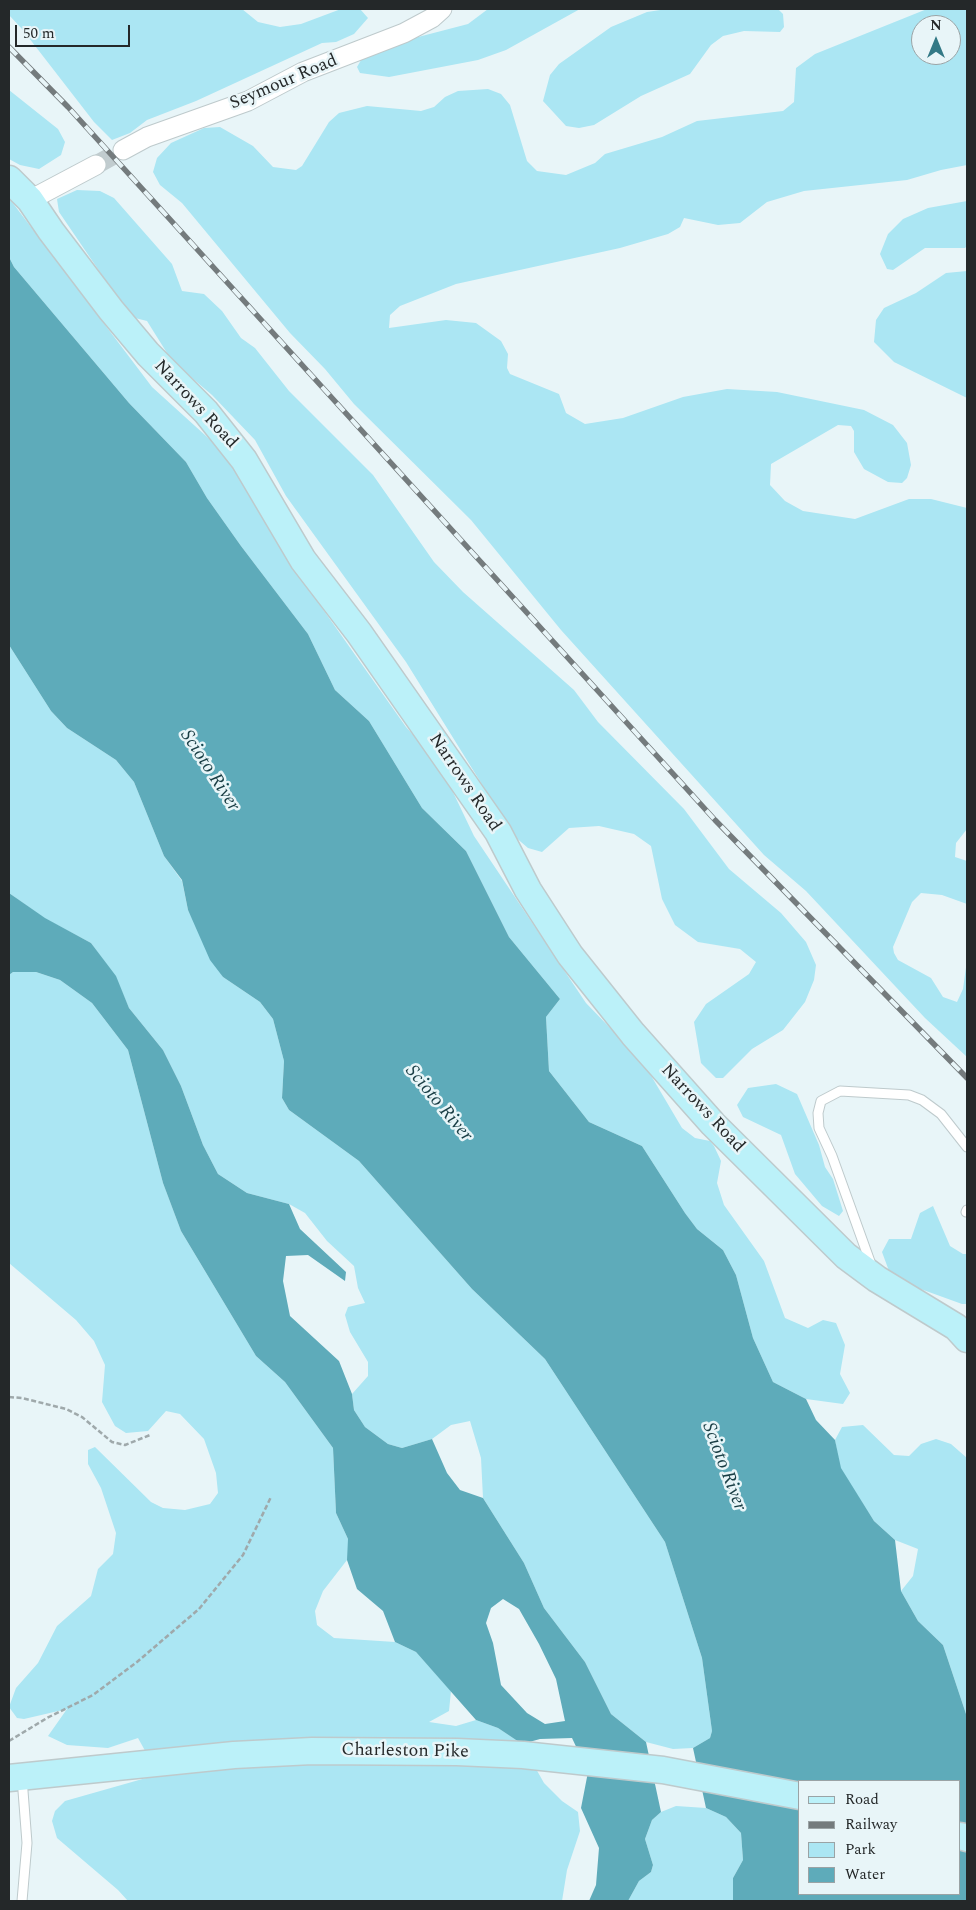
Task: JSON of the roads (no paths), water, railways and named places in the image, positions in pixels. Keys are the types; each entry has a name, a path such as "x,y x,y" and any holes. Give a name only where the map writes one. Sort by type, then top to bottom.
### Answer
{"street":[{"name":"Seymour Road","path":"123,150 147,138 248,100 304,72 404,33 432,18 442,9"},
{"path":"30,200 96,165"},
{"name":"Narrows Road","path":"9,179 30,200 51,232 111,310 154,361 206,412 244,460 304,560 359,633 498,832 528,890 570,955 632,1034 713,1124 846,1256 877,1279 962,1330"},
{"name":"Charleston Pike","path":"15,1777 234,1755 312,1751 389,1751 523,1755 663,1770 798,1796"}],"lane":[{"path":"877,1279 832,1156 818,1128 818,1113 821,1101 840,1092 909,1094 922,1100 941,1114 967,1147"},
{"path":"15,1777 28,1843 22,1901"}],"water":[{"name":"Scioto River","path":"9,257 14,267 129,403 186,462 207,498 241,546 308,634 335,690 369,721 422,808 466,851 509,937 560,999 546,1017 549,1071 589,1122 642,1146 697,1229 723,1250 736,1275 753,1338 773,1382 806,1399 816,1420 835,1440 841,1468 874,1521 895,1540 901,1591 918,1621 943,1645 967,1717 967,1901 733,1901 733,1878 743,1860 741,1833 726,1817 706,1808 693,1748 710,1738 712,1731 702,1658 665,1542 545,1359 472,1289 359,1161 289,1110 282,1098 284,1061 273,1019 260,1002 223,977 210,960 188,910 182,880 164,856 134,782 116,760 67,728 51,711 9,645"},
{"path":"9,893 45,918 91,943 116,976 129,1008 163,1050 181,1086 203,1145 218,1174 247,1193 289,1204 300,1229 346,1272 345,1281 308,1255 286,1256 283,1281 290,1316 339,1361 352,1394 354,1410 365,1427 388,1444 402,1448 432,1439 447,1473 460,1490 483,1498 524,1563 544,1608 585,1662 611,1714 646,1742 661,1812 652,1820 645,1839 653,1865 651,1872 639,1881 628,1901 589,1901 596,1885 599,1848 581,1808 588,1772 572,1738 540,1739 522,1744 498,1728 476,1720 416,1652 395,1642 383,1611 357,1589 347,1560 348,1539 336,1513 333,1448 285,1382 256,1356 181,1231 163,1183 128,1050 92,1003 60,980 36,972 13,972 9,975","holes":["503,1599 519,1609 556,1679 565,1721 545,1724 527,1713 501,1685 493,1643 486,1623 491,1608"]}],"tunnel":[{"path":"96,165 123,150"}],"railway":[{"path":"9,47 68,107 715,820 967,1078"}]}
